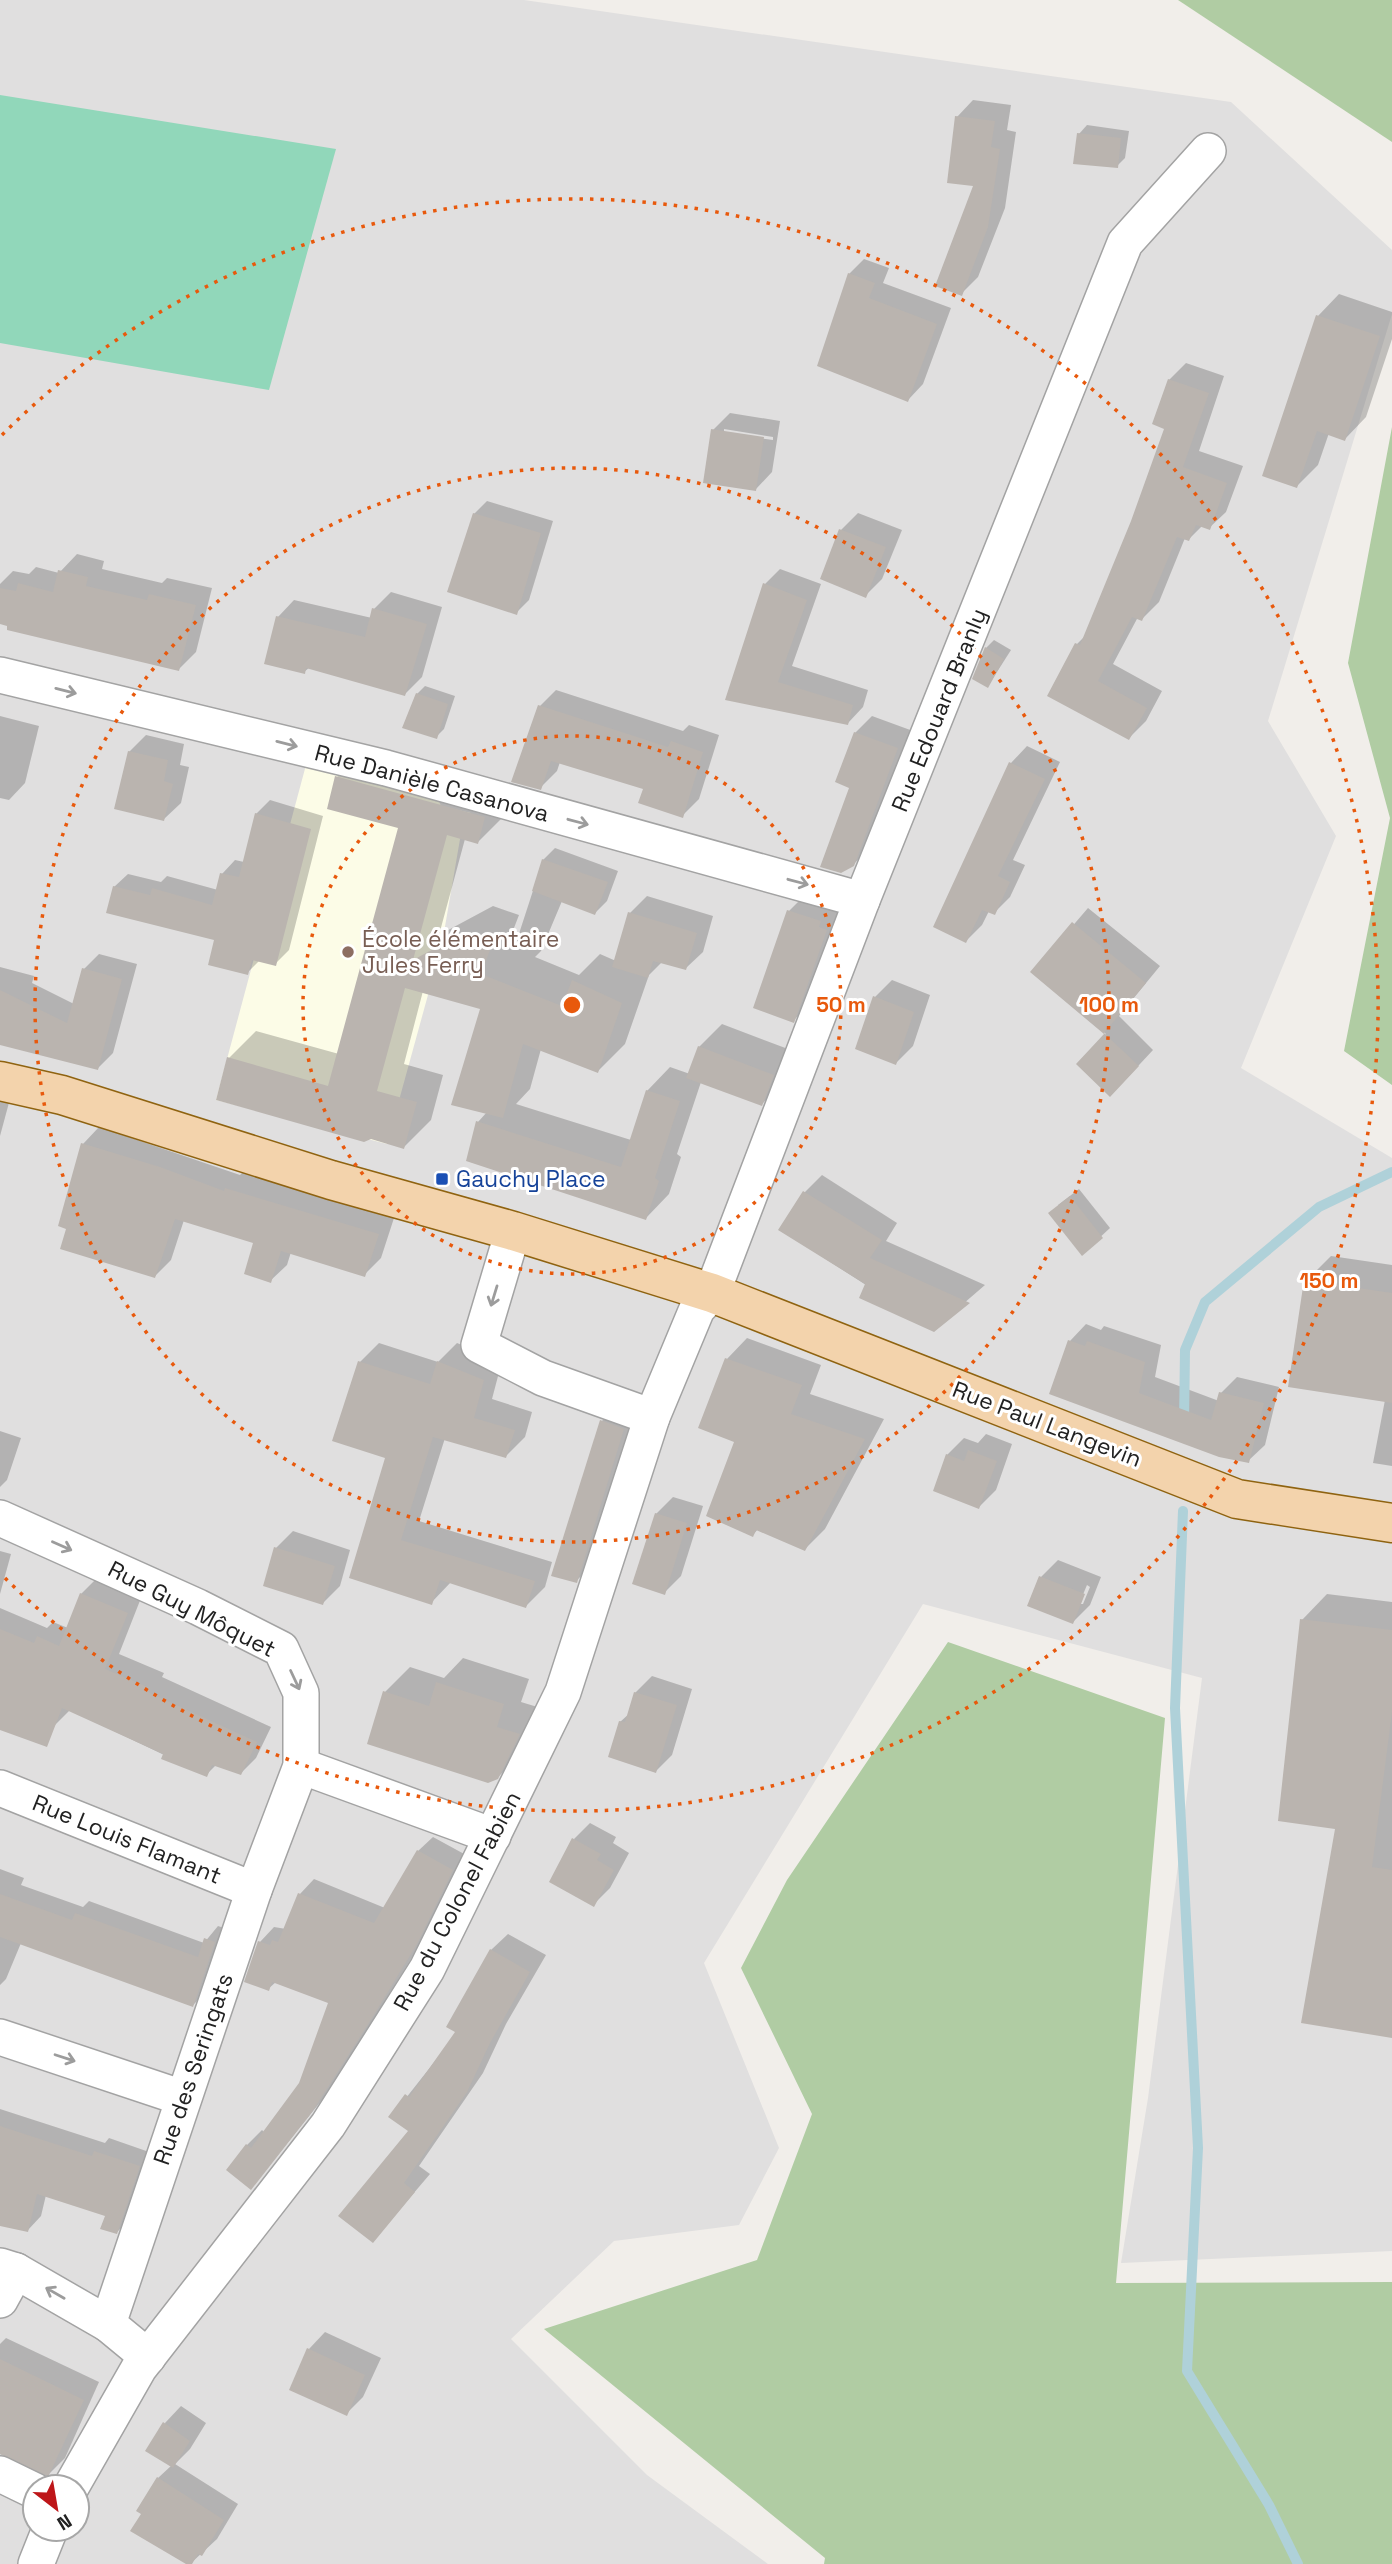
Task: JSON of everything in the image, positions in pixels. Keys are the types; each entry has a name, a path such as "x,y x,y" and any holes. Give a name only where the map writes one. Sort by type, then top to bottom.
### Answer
{"main road":[{"name":"Rue Paul Langevin","path":"0,1081 62,1095 331,1180 513,1231 712,1293 1237,1499 1392,1523"}],"street":[{"name":"Rue Edouard Branly","path":"712,1293 862,900 1125,243 1208,151"},
{"name":"Rue Danièle Casanova","path":"0,675 386,768 862,900"},
{"path":"513,1231 479,1345 543,1378 652,1417"},
{"name":"Rue du Colonel Fabien","path":"79,2473 148,2357 328,2125 426,1969 563,1692 652,1417 697,1309 712,1293"},
{"name":"Rue Guy Môquet","path":"0,1518 198,1607 281,1649 301,1693 301,1766"},
{"path":"301,1766 493,1836"},
{"name":"Rue des Seringats","path":"108,2324 254,1890 301,1766"},
{"name":"Rue Louis Flamant","path":"0,1788 254,1890"},
{"path":"0,2037 183,2098"},
{"path":"5,2279 108,2324 148,2357"},
{"path":"0,2474 21,2484"},
{"path":"36,2564 44,2543"}],"shaded area":[{"path":"0,0 524,0 1231,102 1392,250 1392,314 1268,721 1336,836 1241,1068 1392,1158 1392,2251 1121,2263 1148,2098 1202,1678 923,1604 704,1963 779,2148 739,2225 614,2241 511,2339 647,2475 768,2564 0,2564"},
{"name":"École élémentaire Jules Ferry","path":"306,765 438,799 441,806 471,813 460,839 442,944 387,1144 216,1100"}],"green space":[{"path":"1178,0 1392,0 1392,142"},
{"path":"0,95 336,149 269,390 0,343"},
{"path":"1392,427 1392,1085 1344,1051 1390,818 1348,663"},
{"path":"948,1642 1165,1718 1116,2283 1392,2282 1392,2564 824,2564 825,2558 544,2329 757,2260 812,2114 741,1968 787,1880"}],"building":[{"path":"955,116 995,121 991,147 1000,149 988,227 962,296 935,286 973,186 947,183"},
{"path":"1077,133 1121,138 1118,168 1073,164"},
{"path":"848,273 875,283 869,298 937,324 908,402 817,366"},
{"path":"1316,315 1380,336 1345,441 1317,431 1297,488 1262,476"},
{"path":"1168,379 1209,393 1183,467 1227,483 1210,530 1196,525 1189,541 1177,537 1142,621 1132,617 1098,681 1147,708 1129,740 1047,696 1075,643 1080,645 1131,521 1164,429 1152,424"},
{"path":"711,429 764,437 756,491 703,483"},
{"path":"473,513 541,533 517,615 447,592"},
{"path":"839,529 886,547 866,598 820,579"},
{"path":"58,570 88,577 86,586 147,600 149,594 196,605 179,671 7,630 7,626 0,624 0,588 16,591 18,583 53,592"},
{"path":"763,583 807,600 778,682 853,705 848,725 725,700"},
{"path":"372,608 427,624 405,696 306,668 305,674 264,664 276,616 365,637"},
{"path":"985,647 1004,659 988,688 972,679"},
{"path":"416,693 448,704 437,739 402,728"},
{"path":"538,705 668,747 671,741 703,752 683,818 638,803 643,789 551,761 541,790 511,782"},
{"path":"854,732 898,748 854,866 841,873 820,867 849,788 835,782"},
{"path":"128,751 168,760 164,781 173,784 164,821 114,809"},
{"path":"1009,762 1045,779 998,876 1010,882 995,915 982,910 966,943 933,927"},
{"path":"335,776 485,817 478,844 447,835 413,960 465,932 493,942 481,974 562,1006 572,980 622,1003 598,1073 523,1044 503,1118 451,1105 480,1009 405,988 377,1091 417,1102 404,1149 371,1139 364,1142 216,1100 227,1057 328,1086 398,828 327,809"},
{"path":"255,813 311,829 276,966 252,960 248,975 208,965 214,940 106,913 113,886 150,895 152,888 212,905 220,873 239,877"},
{"path":"542,859 608,882 595,915 532,891"},
{"path":"787,910 821,921 819,927 827,930 794,1023 753,1008"},
{"path":"628,912 697,933 686,970 653,961 648,978 612,967"},
{"path":"1072,922 1146,983 1104,1033 1139,1066 1110,1097 1076,1064 1104,1034 1030,972"},
{"path":"82,968 122,979 98,1070 0,1045 0,990 67,1023"},
{"path":"873,996 914,1012 896,1065 855,1049"},
{"path":"698,1046 774,1075 762,1106 686,1078"},
{"path":"646,1090 680,1101 655,1178 659,1181 646,1220 466,1161 476,1121 621,1167"},
{"path":"81,1143 160,1167 224,1191 225,1188 379,1234 365,1277 281,1251 271,1283 244,1274 253,1243 175,1219 155,1278 60,1249 66,1229 58,1226"},
{"path":"803,1191 882,1240 870,1258 970,1303 934,1332 859,1298 865,1284 778,1230"},
{"path":"1070,1196 1103,1238 1082,1256 1048,1213"},
{"path":"1304,1280 1392,1293 1392,1403 1288,1387"},
{"path":"1068,1340 1085,1346 1087,1341 1145,1362 1139,1393 1211,1420 1219,1392 1264,1403 1249,1463 1219,1457 1049,1394"},
{"path":"725,1358 802,1385 791,1414 865,1439 805,1551 756,1530 753,1537 706,1516 734,1442 698,1428"},
{"path":"358,1361 430,1384 437,1361 484,1380 474,1418 515,1430 506,1458 433,1437 401,1540 535,1581 526,1608 440,1580 432,1605 349,1578 385,1458 332,1441"},
{"path":"600,1420 624,1429 577,1583 551,1576"},
{"path":"968,1450 997,1461 979,1509 933,1491 946,1454 964,1461"},
{"path":"655,1513 687,1523 665,1595 632,1584"},
{"path":"274,1547 335,1566 323,1605 263,1586"},
{"path":"1039,1576 1085,1594 1073,1624 1027,1606"},
{"path":"80,1593 128,1613 105,1669 150,1688 148,1692 257,1742 241,1775 212,1765 207,1777 161,1759 163,1754 62,1708 47,1747 0,1730 0,1629 34,1643 37,1636 59,1646"},
{"path":"1300,1619 1392,1630 1392,1712 1372,1867 1392,1870 1392,2038 1301,2023 1335,1829 1278,1821"},
{"path":"436,1682 504,1704 497,1727 520,1734 498,1779 488,1783 367,1744 383,1691 429,1706"},
{"path":"634,1692 677,1705 656,1773 608,1757 619,1721 625,1722"},
{"path":"572,1838 601,1854 597,1860 614,1870 594,1907 549,1882"},
{"path":"417,1850 453,1870 417,1944 312,2112 251,2190 226,2170 246,2144 251,2148 299,2083 328,2003 272,1982 269,1991 244,1982 258,1941 270,1945 272,1940 278,1942 298,1893 374,1923"},
{"path":"0,1894 72,1920 75,1913 198,1957 204,1938 215,1942 193,2007 0,1937"},
{"path":"490,1949 530,1972 490,2043 467,2092 404,2183 415,2192 373,2243 338,2216 408,2131 388,2117 405,2094 409,2097 455,2032 446,2027"},
{"path":"0,2126 92,2156 94,2151 140,2166 117,2234 100,2229 105,2216 37,2194 28,2232 0,2226"},
{"path":"307,2348 365,2375 347,2416 289,2390"},
{"path":"0,2359 84,2400 50,2473 40,2473 0,2454"},
{"path":"163,2422 190,2441 173,2468 145,2451"},
{"path":"157,2477 224,2520 202,2556 198,2554 192,2564 186,2564 130,2531 141,2514 136,2511"}],"waterway":[{"path":"1184,1424 1185,1350 1205,1302 1319,1207 1392,1172"},
{"path":"1183,1511 1175,1708 1198,2148 1187,2371 1269,2505 1298,2564"}],"place":[{"name":"École élémentaire Jules Ferry","path":"348,952"},
{"name":"Gauchy Place","path":"442,1179"}]}
